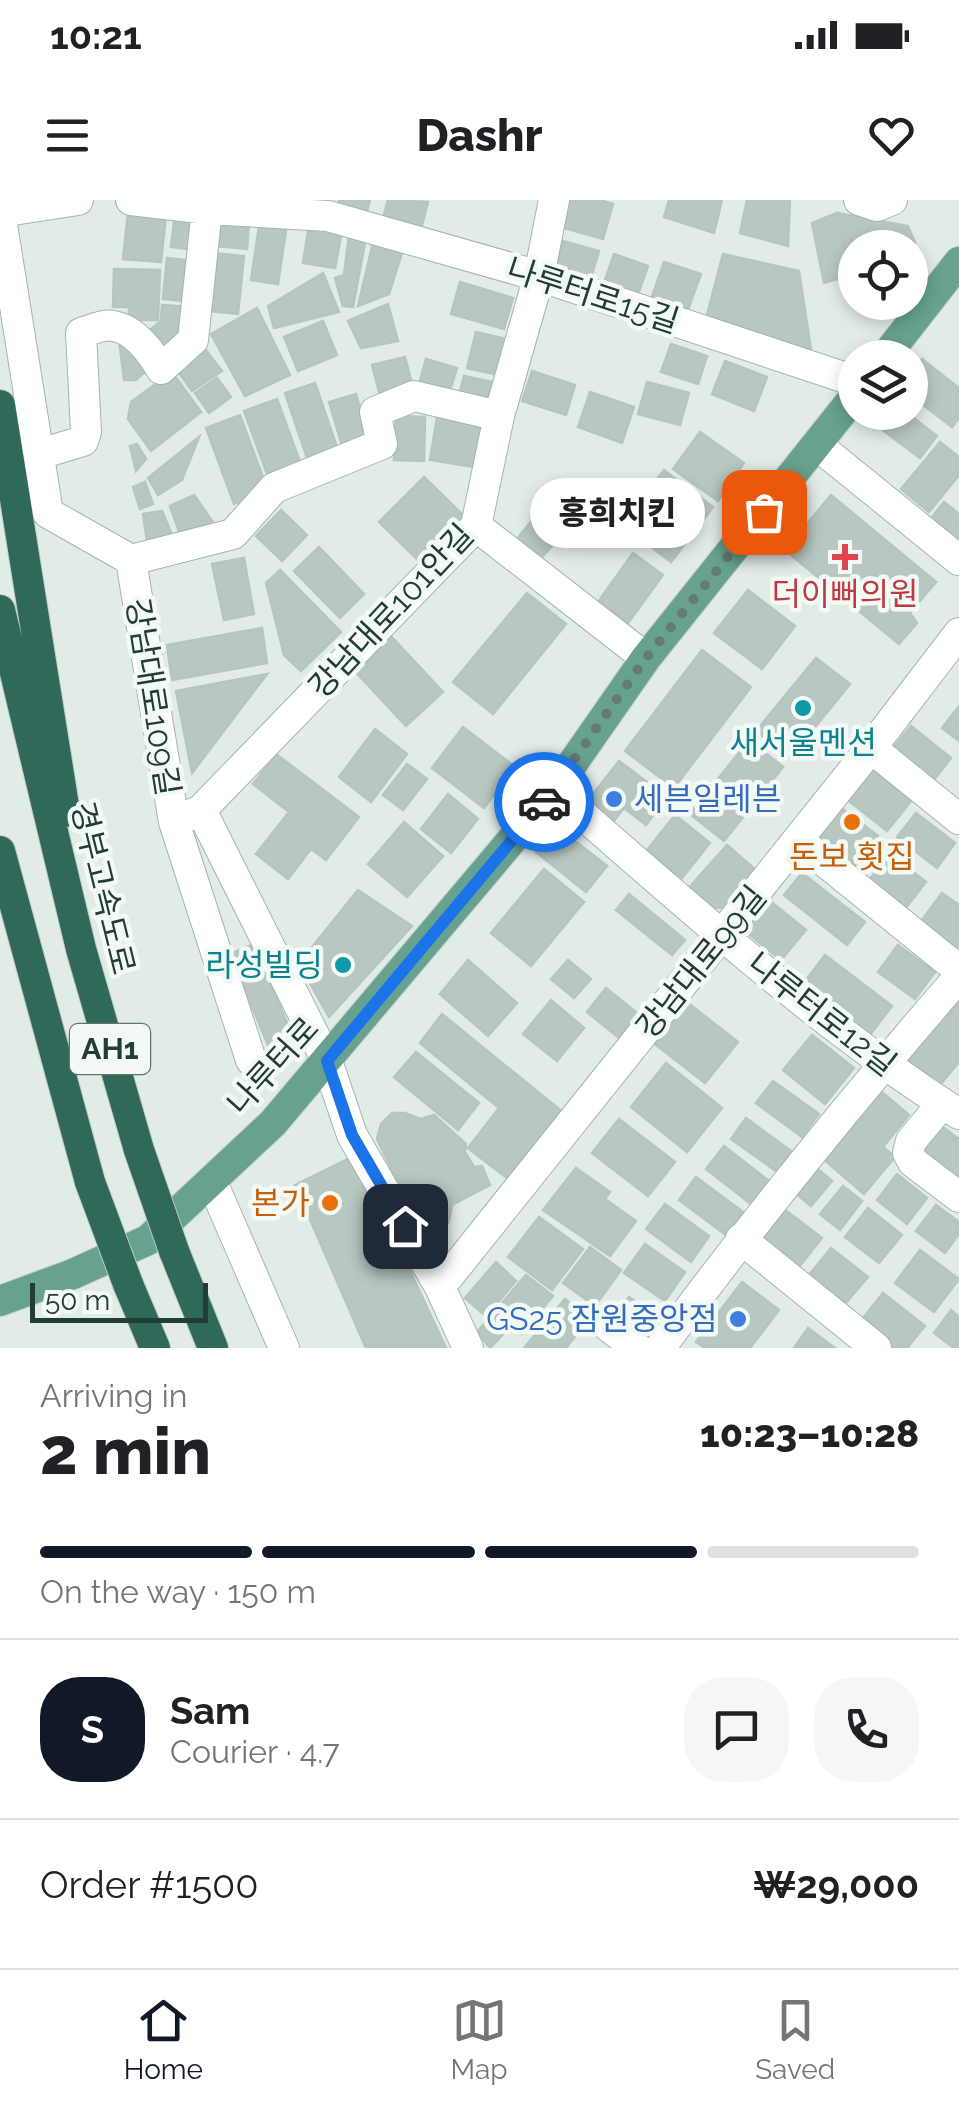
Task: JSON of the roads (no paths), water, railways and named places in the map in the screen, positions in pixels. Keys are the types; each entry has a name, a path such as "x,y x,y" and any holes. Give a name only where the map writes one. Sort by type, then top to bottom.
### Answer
{"highway":[{"path":"0,405 64,799 82,949"},
{"name":"경부고속도로","path":"0,610 82,949 139,1150 174,1251 214,1348"},
{"name":"AH1","path":"0,851 90,1182 155,1348"}],"main road":[{"path":"898,340 959,262"},
{"name":"나루터로","path":"0,1302 148,1240 273,1123 554,790 646,658 838,417"}],"street":[{"path":"0,212 78,200"},
{"name":"나루터로15길","path":"131,200 207,210 326,208 838,375"},
{"name":"강남대로101안길","path":"187,816 476,526 499,416 539,276 554,200"},
{"path":"859,200 876,206 892,200"},
{"path":"40,454 83,442 87,397 82,333 112,325 130,333 161,369 193,340 207,210"},
{"name":"강남대로109길","path":"0,212 48,513 132,560 233,534 274,488 382,444 374,412 414,396 499,416"},
{"path":"817,444 959,560"},
{"path":"476,526 646,658"},
{"name":"강남대로109길","path":"132,560 187,816 327,1061 352,1135 440,1287 468,1348"},
{"name":"강남대로99길","path":"440,1287 723,936 959,633"},
{"path":"871,748 959,818"},
{"name":"나루터로12길","path":"554,790 723,936 882,1064 951,1109"},
{"path":"187,816 251,1060"},
{"path":"660,1348 741,1239 959,973 798,840"},
{"path":"951,1109 912,1141 908,1154 959,1196"},
{"path":"212,1182 284,1348"},
{"path":"741,1239 876,1348"},
{"path":"609,1327 637,1348"}],"place":[{"name":"홍희치킨","path":"764,512"},
{"name":"더이뻐의원","path":"845,557"},
{"name":"새서울멘션","path":"803,708"},
{"name":"세븐일레븐","path":"614,799"},
{"name":"돈보 횟집","path":"852,822"},
{"name":"라성빌딩","path":"343,965"},
{"name":"본가","path":"330,1203"},
{"name":"GS25 잠원중앙점","path":"738,1319"}]}
